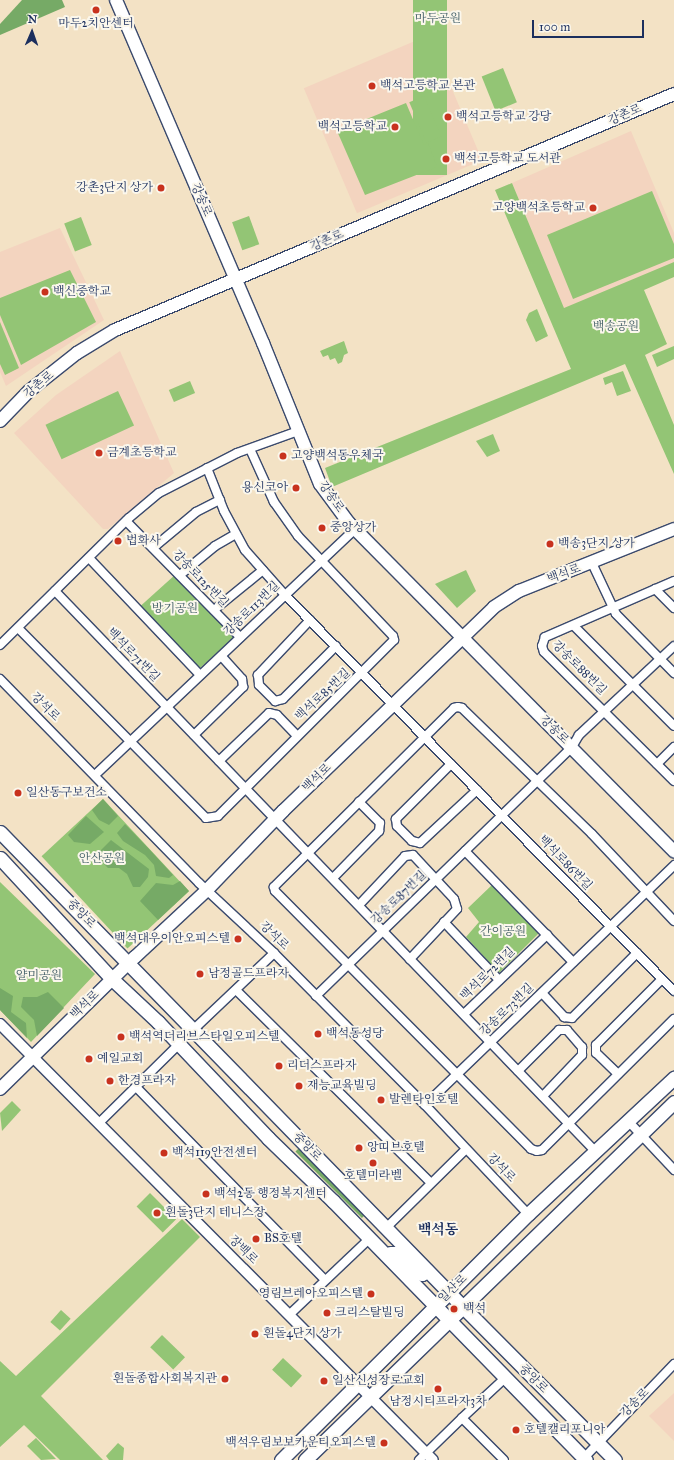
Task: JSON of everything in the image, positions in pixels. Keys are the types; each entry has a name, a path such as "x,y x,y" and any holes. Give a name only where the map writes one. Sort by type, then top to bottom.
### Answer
{"main road":[{"name":"강송로","path":"116,0 236,281 320,484 355,529 674,851"},
{"name":"강촌로","path":"0,420 29,391 77,353 115,330 236,281 366,223 674,94"},
{"name":"백석로","path":"0,1089 128,963 207,890 276,819 461,636 494,607 519,591 674,529"},
{"name":"중앙로","path":"0,832 464,1308 597,1443 616,1460"},
{"name":"중앙로","path":"0,858 112,979 179,1044 268,1138 370,1238 434,1307 584,1459"},
{"name":"일산로","path":"281,1460 356,1383 528,1214 629,1122 674,1078"},
{"name":"일산로","path":"305,1460 464,1308 674,1102"},
{"path":"384,1254 395,1253 420,1275 427,1270"}],"street":[{"path":"0,645 126,521 159,494 207,468 250,449 298,431"},
{"path":"250,449 274,502 288,522 321,560 393,636 393,645 363,674"},
{"name":"백석로85번길","path":"207,468 220,500 245,550 285,594 392,704"},
{"path":"153,548 196,512 220,500"},
{"name":"강송로125번길","path":"126,521 240,637"},
{"name":"강송로113번길","path":"95,775 132,742 200,675 355,529"},
{"path":"180,575 214,546 236,534"},
{"path":"89,558 200,675"},
{"path":"592,563 616,614 674,673"},
{"path":"214,610 263,570"},
{"path":"674,581 613,607 574,626 634,684 674,726"},
{"path":"655,589 674,608"},
{"name":"백석로71번길","path":"55,591 276,819"},
{"name":"백석로85번길","path":"310,620 258,674 259,685 275,701 283,699 336,646"},
{"name":"강송로88번길","path":"574,626 545,637 542,640 544,652 674,781"},
{"path":"18,628 76,684 206,818 218,816 299,735 277,715 269,713 219,761"},
{"name":"강송로88번길","path":"572,747 579,735 662,660 674,646"},
{"path":"194,735 243,687 242,679 221,656"},
{"name":"백석로85번길","path":"299,735 363,674"},
{"name":"강석로","path":"0,679 207,890 274,953 425,1105 528,1214"},
{"name":"백석로86번길","path":"392,704 674,991"},
{"path":"674,921 592,834 462,708 454,708 360,802 307,852 274,887 275,891 349,963 531,1149 542,1150 674,1019"},
{"name":"강송로87번길","path":"316,996 572,747"},
{"path":"659,765 674,747"},
{"path":"451,764 396,819 397,826 412,841 420,843 477,790"},
{"path":"333,878 379,831 380,823 360,802"},
{"name":"백석로72번길","path":"276,819 596,1152"},
{"path":"465,851 573,962"},
{"path":"359,905 405,856 413,855 454,899 457,909 410,959"},
{"name":"강송로73번길","path":"425,1105 573,962 647,894 674,865"},
{"path":"444,922 499,980"},
{"name":"백석로72번길","path":"464,1014 547,935"},
{"path":"193,1030 274,953"},
{"path":"542,993 564,1017 572,1018 637,953"},
{"path":"616,1076 596,1053 596,1045 662,980"},
{"path":"236,990 431,1183"},
{"name":"장백로","path":"0,1024 371,1397 426,1458"},
{"path":"518,1071 559,1030 567,1030 582,1047 582,1055 543,1096"},
{"path":"99,1123 137,1088 179,1044"},
{"path":"137,1088 324,1279"},
{"path":"629,1122 674,1170"},
{"path":"386,1228 466,1149"},
{"path":"289,1315 324,1279 370,1238"},
{"name":"강송로","path":"597,1443 674,1364"},
{"path":"426,1458 462,1418 505,1378"},
{"path":"462,1418 504,1460"},
{"path":"584,1459 597,1443"}],"shaded area":[{"name":"백석고등학교","path":"429,35 482,160 357,213 304,88"},
{"name":"고양백석초등학교","path":"631,131 674,233 674,263 564,309 512,183"},
{"name":"백신중학교","path":"60,228 104,320 6,386 0,372 0,252"},
{"name":"금계초등학교","path":"120,351 174,473 108,529 103,529 14,433 56,395"},
{"path":"674,1393 674,1441 649,1416"}],"green space":[{"path":"22,0 62,0 65,7 0,35 0,24"},
{"name":"마두공원","path":"413,0 447,0 447,175 413,175"},
{"path":"503,68 517,102 496,111 482,77"},
{"path":"424,96 441,137 426,143 409,102"},
{"path":"406,103 424,145 428,143 437,167 365,195 337,131"},
{"name":"백송공원","path":"512,183 564,308 674,262 674,277 644,290 667,344 645,355 674,425 674,474 625,364 332,487 325,468 571,369 495,190"},
{"path":"652,191 674,244 674,258 573,299 547,235"},
{"path":"249,216 259,244 242,250 232,222"},
{"path":"81,217 92,245 75,251 64,223"},
{"path":"70,270 96,322 21,365 0,315 0,298"},
{"path":"537,309 548,336 536,342 526,320 529,313"},
{"path":"0,322 19,368 5,375 0,364"},
{"path":"344,341 348,353 344,355 342,362 338,364 335,358 330,360 328,355 323,357 320,351"},
{"path":"674,346 674,359 657,367 652,355"},
{"path":"623,371 631,391 617,396 612,382 605,385 603,378"},
{"path":"190,381 195,393 174,402 169,390"},
{"path":"118,391 134,425 62,459 45,425"},
{"path":"493,434 500,451 487,457 476,441"},
{"path":"466,570 476,591 457,608 435,584"},
{"name":"방기공원","path":"176,574 234,638 196,671 139,607"},
{"name":"안산공원","path":"103,799 189,891 127,948 42,856"},
{"path":"103,799 118,816 109,825 99,820 92,810"},
{"path":"86,816 104,832 90,844 74,842 68,835"},
{"path":"125,824 173,875 169,878 156,876 154,865 145,855 123,841 117,833"},
{"path":"111,840 149,869 148,877 140,887 133,887 127,874 119,868 108,868 102,862 98,853"},
{"path":"180,881 189,891 158,920 140,901 156,883 173,885"},
{"name":"얄미공원","path":"0,882 95,974 31,1042 0,1010"},
{"name":"간이공원","path":"493,884 539,933 499,973 466,937 479,922 468,908"},
{"path":"0,988 13,996 11,1012 26,1023 27,1038 0,1010"},
{"path":"48,992 64,1008 37,1036 34,1020 21,1007 23,997 37,997"},
{"path":"12,1101 21,1110 2,1131 0,1113"},
{"path":"299,1148 365,1214 362,1218 295,1152"},
{"name":"흰돌3단지 테니스장","path":"150,1193 176,1219 163,1233 137,1206"},
{"path":"182,1219 200,1237 41,1396 103,1460 60,1460 24,1425 0,1447 0,1361 16,1376"},
{"path":"61,1310 71,1319 60,1331 50,1322"},
{"path":"162,1335 185,1357 173,1369 150,1347"},
{"path":"283,1358 302,1376 291,1387 272,1370"},
{"path":"36,1438 56,1459 41,1460 27,1446"},
{"path":"118,1443 124,1448 123,1460 109,1460 106,1456"}],"place":[{"name":"마두2치안센터","path":"96,10"},
{"name":"백석고등학교 본관","path":"372,86"},
{"name":"백석고등학교 강당","path":"448,117"},
{"name":"백석고등학교","path":"395,127"},
{"name":"백석고등학교 도서관","path":"446,159"},
{"name":"강촌3단지 상가","path":"161,188"},
{"name":"고양백석초등학교","path":"593,208"},
{"name":"백신중학교","path":"45,292"},
{"name":"금계초등학교","path":"99,453"},
{"name":"고양백석동우체국","path":"283,456"},
{"name":"용신코아","path":"296,488"},
{"name":"중앙상가","path":"322,528"},
{"name":"법화사","path":"118,541"},
{"name":"백송3단지 상가","path":"550,544"},
{"name":"일산동구보건소","path":"18,793"},
{"name":"백석대우이안오피스텔","path":"238,939"},
{"name":"남정골드프라자","path":"200,974"},
{"name":"백석동성당","path":"318,1034"},
{"name":"백석역더리브스타일오피스텔","path":"121,1037"},
{"name":"예일교회","path":"89,1059"},
{"name":"리더스프라자","path":"279,1066"},
{"name":"한경프라자","path":"110,1081"},
{"name":"재능교육빌딩","path":"299,1086"},
{"name":"발렌타인호텔","path":"381,1100"},
{"name":"앙띠브호텔","path":"359,1148"},
{"name":"백석119안전센터","path":"164,1153"},
{"name":"호텔미라벨","path":"373,1163"},
{"name":"백석2동 행정복지센터","path":"206,1194"},
{"name":"흰돌3단지 테니스장","path":"157,1213"},
{"name":"BS호텔","path":"256,1239"},
{"name":"영림브레아오피스텔","path":"371,1294"},
{"name":"백석","path":"454,1309"},
{"name":"크리스탈빌딩","path":"327,1313"},
{"name":"흰돌4단지 상가","path":"255,1334"},
{"name":"흰돌종합사회복지관","path":"225,1379"},
{"name":"일산신성장로교회","path":"324,1381"},
{"name":"남정시티프라자3차","path":"438,1389"},
{"name":"호텔캘리포니아","path":"516,1430"},
{"name":"백석우림보보카운티오피스텔","path":"384,1443"}],"district":[{"name":"백석동","path":"438,1230"}]}
